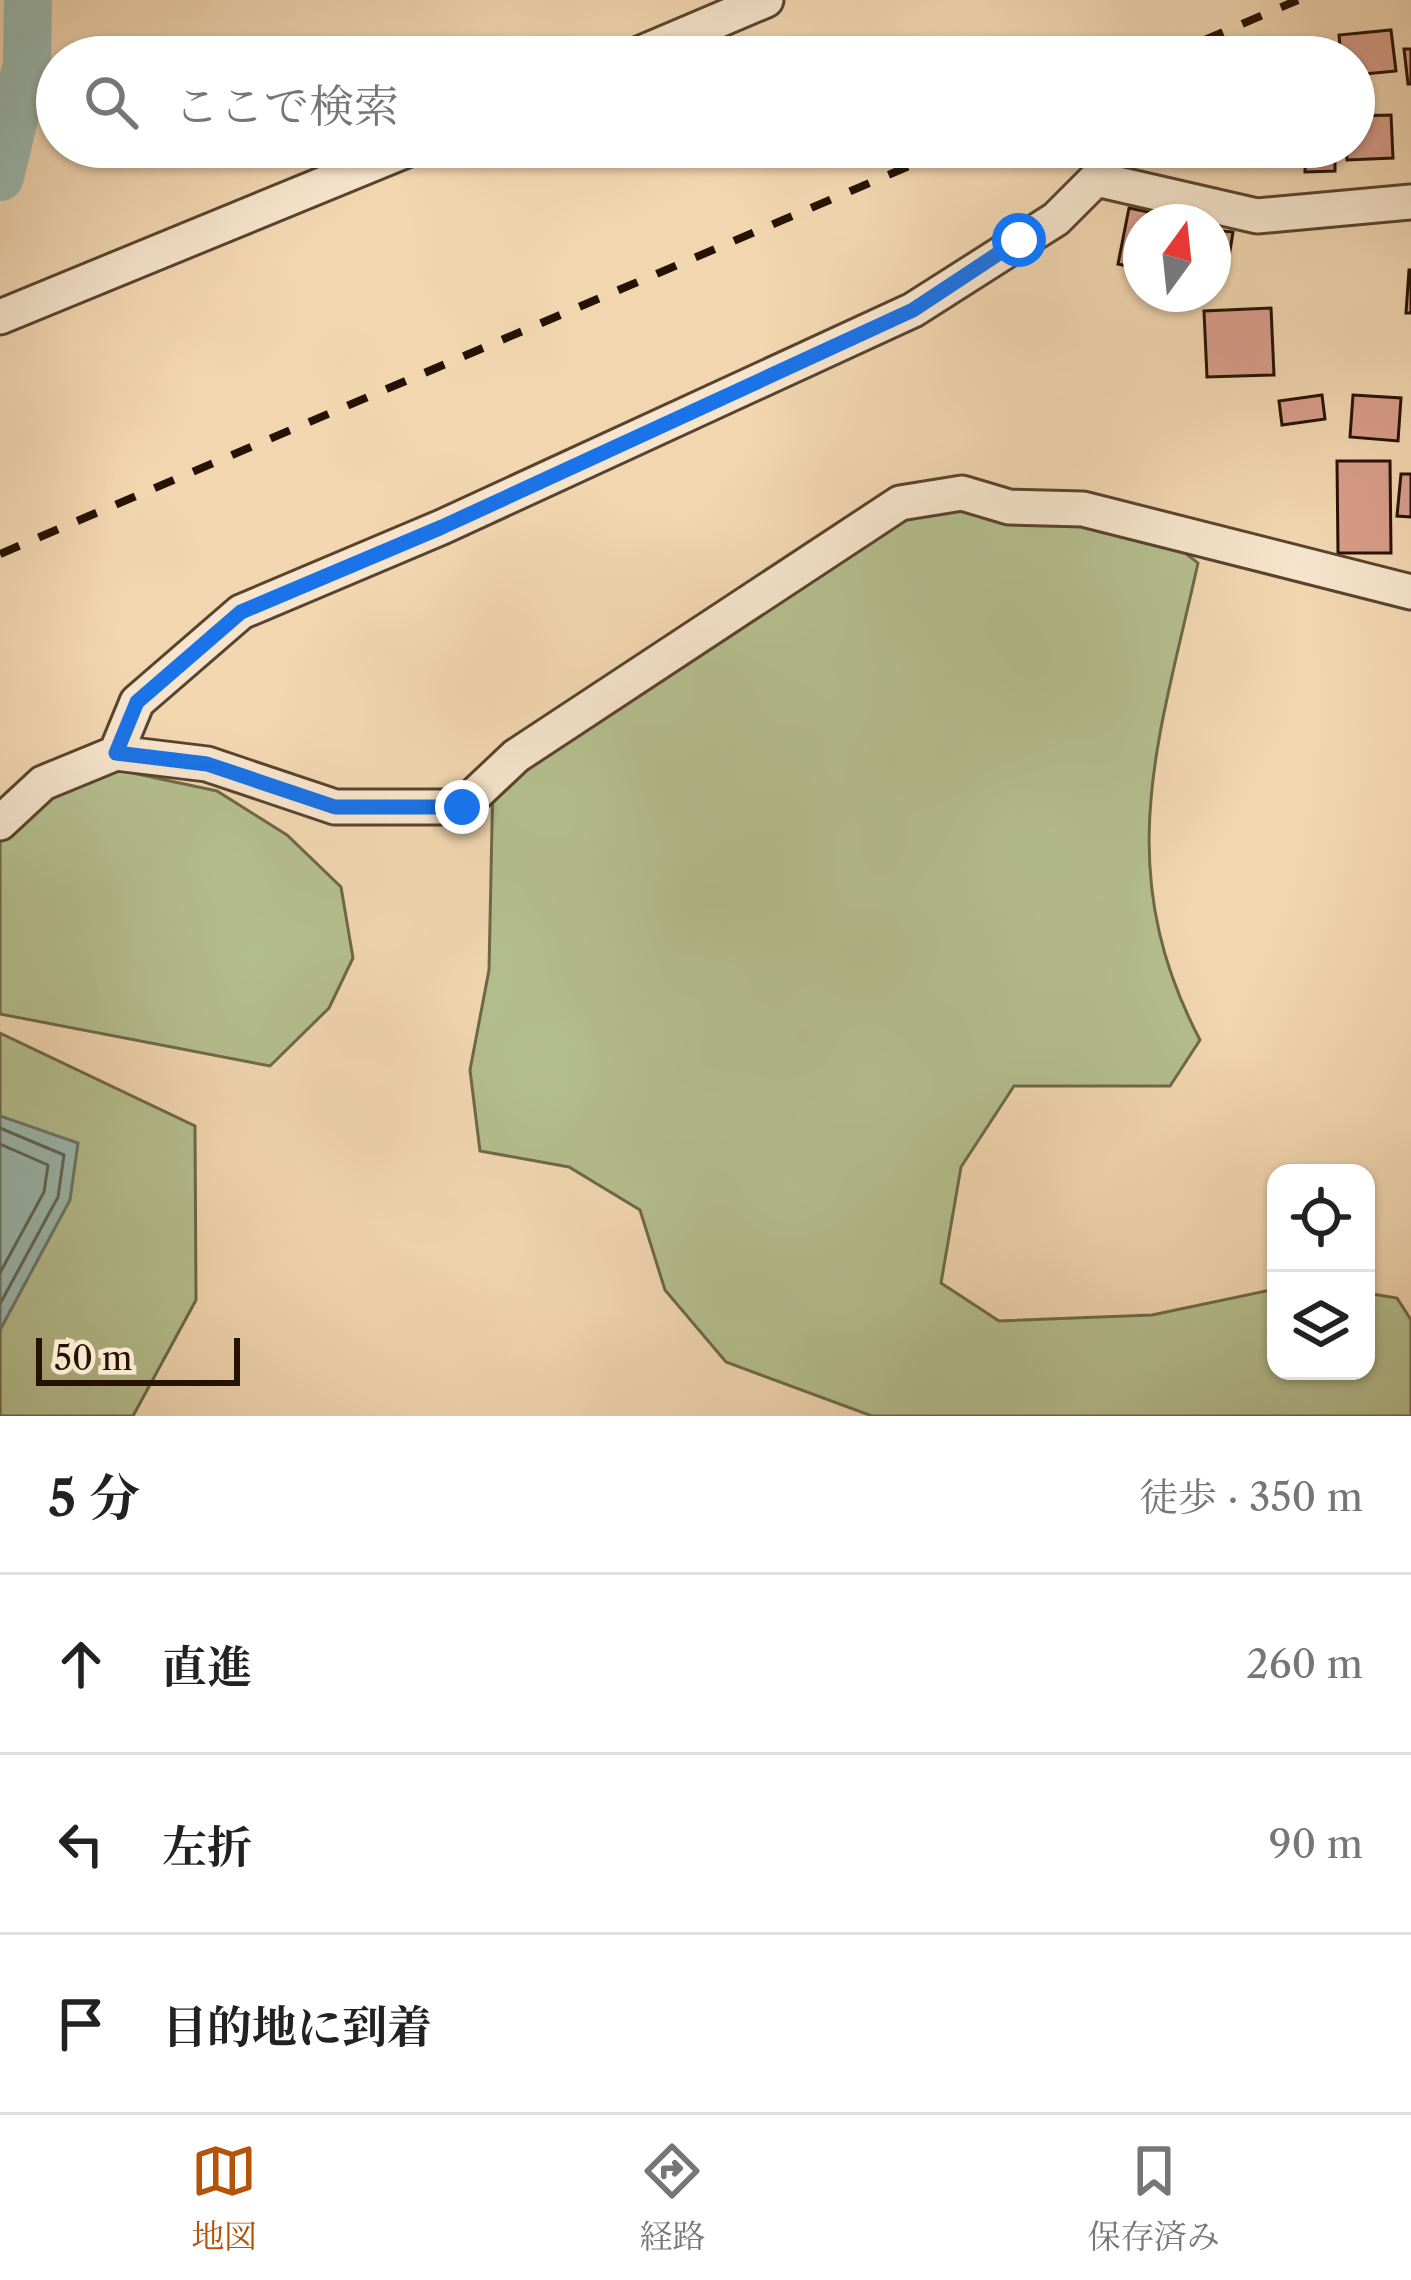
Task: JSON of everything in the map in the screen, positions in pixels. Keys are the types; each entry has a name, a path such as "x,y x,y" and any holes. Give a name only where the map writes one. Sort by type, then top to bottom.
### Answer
{"street":[{"path":"677,36 745,4"},
{"path":"0,317 363,168"},
{"path":"116,753 137,702 241,612 442,527 913,310 1056,219 1096,179 1257,216 1411,202"},
{"path":"0,823 44,783 116,753 207,764 335,807 462,807 516,756 900,503 962,493 1009,508 1083,508 1411,592"}],"green space":[{"path":"900,503 1150,525 1198,563 1158,746 1150,860 1156,918 1172,977 1200,1040 1170,1086 1014,1086 961,1167 941,1283 999,1321 1152,1315 1267,1291 1267,1380 1375,1380 1375,1294 1397,1298 1411,1320 1411,1416 872,1416 726,1362 665,1290 640,1210 569,1167 480,1151 470,1070 489,970 493,778"},
{"path":"95,765 217,791 287,835 341,887 353,958 329,1008 270,1066 0,1014 0,814"},
{"path":"0,1033 195,1126 196,1300 133,1416 0,1416"}],"water":[{"path":"0,1116 78,1143 70,1200 0,1330"}],"building":[{"path":"1391,30 1396,71 1375,73 1375,36 1339,35"},
{"path":"1404,49 1411,49 1411,84 1408,84"},
{"path":"1375,115 1391,115 1393,158 1375,159"},
{"path":"1305,168 1335,168 1335,171 1305,172"},
{"path":"1409,270 1411,313 1406,313"},
{"path":"1271,308 1274,375 1207,377 1204,312"},
{"path":"1322,395 1325,419 1282,425 1279,401"},
{"path":"1353,395 1401,398 1398,441 1350,437"},
{"path":"1337,461 1390,461 1391,553 1338,553"},
{"path":"1401,474 1411,474 1411,517 1397,516"}],"waterway":[{"path":"0,177 27,64 28,0"}],"railway":[{"path":"1214,36 1298,0"},
{"path":"0,554 905,168"}],"route":[{"path":"462,807 335,807 207,764 116,753 137,702 172,666 241,612 442,527 913,310 1019,240"}]}
